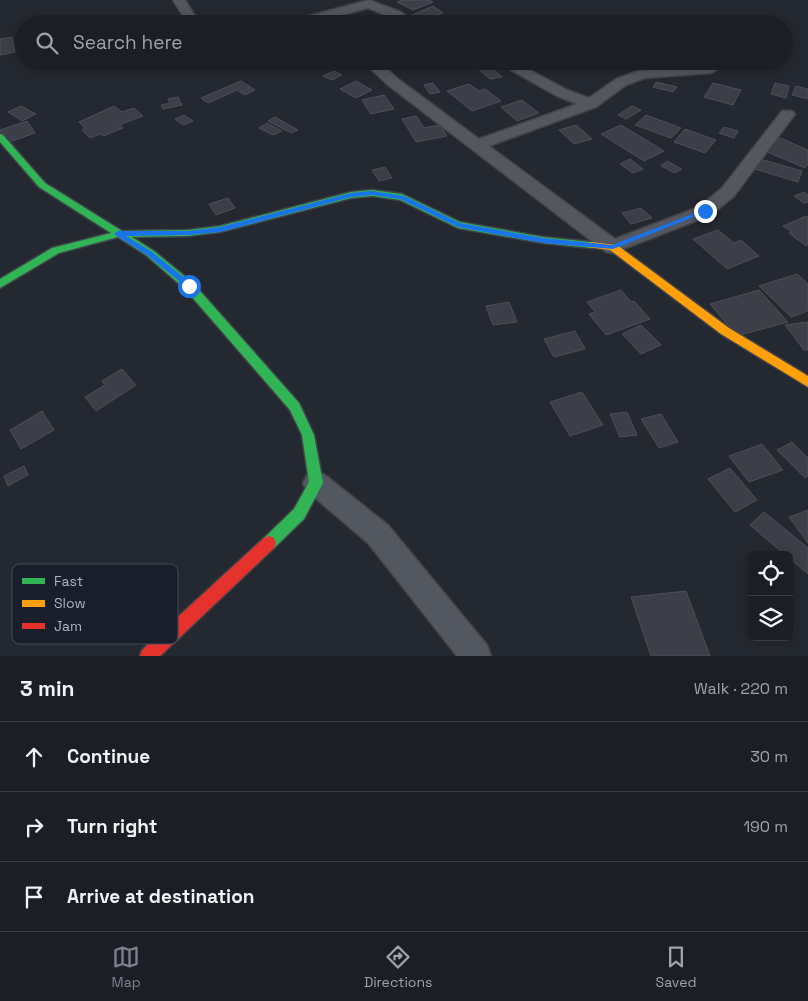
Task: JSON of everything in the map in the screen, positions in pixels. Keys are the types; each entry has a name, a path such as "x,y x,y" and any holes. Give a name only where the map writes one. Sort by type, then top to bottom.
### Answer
{"street":[{"path":"179,0 188,15"},
{"path":"334,15 369,4 397,15"},
{"path":"379,70 725,331 808,382"},
{"path":"519,70 562,93 591,104"},
{"path":"477,145 591,104 622,82 642,74 697,70"},
{"path":"0,284 56,250 118,234 188,233 220,229 351,195 372,193 402,197 458,225 543,240 613,247 705,211 728,192 787,114"},
{"path":"0,137 42,185 150,253 189,286 295,407 308,435 316,483 299,514 178,628"},
{"path":"316,483 378,534 476,656"},
{"path":"148,656 161,644"}],"building":[{"path":"402,0 429,0 433,2 413,10 397,2"},
{"path":"433,6 443,13 438,15 412,15"},
{"path":"12,37 15,52 0,55 0,39"},
{"path":"479,70 494,70 502,77 490,79"},
{"path":"334,71 342,75 332,80 323,76"},
{"path":"241,81 255,90 245,95 237,90 208,103 201,98"},
{"path":"356,81 372,90 356,98 340,89"},
{"path":"656,82 677,87 673,92 653,87"},
{"path":"433,83 440,92 430,94 424,85"},
{"path":"713,83 741,90 733,105 704,97"},
{"path":"775,83 789,86 786,98 771,94"},
{"path":"469,84 479,91 485,89 501,101 472,111 447,91"},
{"path":"796,86 808,89 808,99 792,95"},
{"path":"384,95 394,109 371,114 362,100"},
{"path":"178,97 182,105 163,109 161,105 170,103 168,99"},
{"path":"522,100 539,113 517,121 501,107"},
{"path":"21,106 36,114 22,121 8,112"},
{"path":"114,106 122,112 134,108 143,116 119,125 123,128 103,136 100,134 90,138 82,130 85,128 79,122"},
{"path":"632,106 641,110 626,119 618,115"},
{"path":"184,115 193,121 183,125 175,119"},
{"path":"646,115 681,128 671,138 635,125"},
{"path":"416,116 424,128 440,125 447,136 416,142 402,119"},
{"path":"275,117 298,130 291,133 268,121"},
{"path":"27,121 35,133 7,143 0,130"},
{"path":"267,123 282,131 273,135 259,128"},
{"path":"576,125 592,139 574,144 559,130"},
{"path":"621,125 664,151 644,161 601,134"},
{"path":"724,127 738,131 734,138 719,133"},
{"path":"685,129 716,140 705,153 674,142"},
{"path":"780,138 808,150 808,164 805,168 765,151"},
{"path":"630,159 643,169 633,173 620,164"},
{"path":"760,159 802,171 798,182 755,169"},
{"path":"667,161 682,169 675,173 661,166"},
{"path":"385,167 392,178 379,181 372,170"},
{"path":"804,192 808,195 808,202 804,203 794,196"},
{"path":"228,198 235,208 216,215 209,204"},
{"path":"641,208 652,218 631,224 622,213"},
{"path":"806,216 808,217 808,245 806,246 783,226"},
{"path":"718,230 734,243 741,240 759,256 727,269 693,239"},
{"path":"797,274 808,284 808,311 791,317 759,286"},
{"path":"621,290 650,319 606,335 589,314 595,312 587,302"},
{"path":"759,290 788,322 737,336 710,304"},
{"path":"509,302 517,322 493,325 486,306"},
{"path":"808,322 808,350 804,350 785,325"},
{"path":"641,325 661,345 641,354 622,334"},
{"path":"575,331 585,349 554,357 544,339"},
{"path":"122,369 136,385 96,411 85,397 105,385 102,381"},
{"path":"582,392 603,425 570,436 550,402"},
{"path":"42,411 54,430 21,449 10,430"},
{"path":"627,412 637,435 620,437 610,414"},
{"path":"661,414 678,442 659,448 641,419"},
{"path":"792,442 808,458 808,476 805,478 777,450"},
{"path":"762,444 783,470 749,482 729,456"},
{"path":"24,466 28,475 8,486 4,476"},
{"path":"730,468 757,500 735,512 708,479"},
{"path":"808,510 808,543 789,517"},
{"path":"764,512 808,548 808,574 793,561 793,551 780,551 750,525"},
{"path":"686,591 710,656 651,656 631,597"}],"traffic: fast":[{"path":"0,137 42,185 150,253 189,286 295,407 308,435 316,483 299,514 269,543"},
{"path":"0,284 56,250 118,234 188,233 220,229 351,195 372,193 402,197 458,225 543,240 591,245"}],"traffic: slow":[{"path":"591,245 613,247 725,331 808,382"}],"traffic: jam":[{"path":"178,628 269,543"},
{"path":"148,656 161,644"}],"route":[{"path":"189,286 150,253 118,234 188,233 220,229 351,195 372,193 402,197 458,225 543,240 613,247 705,211"}]}
